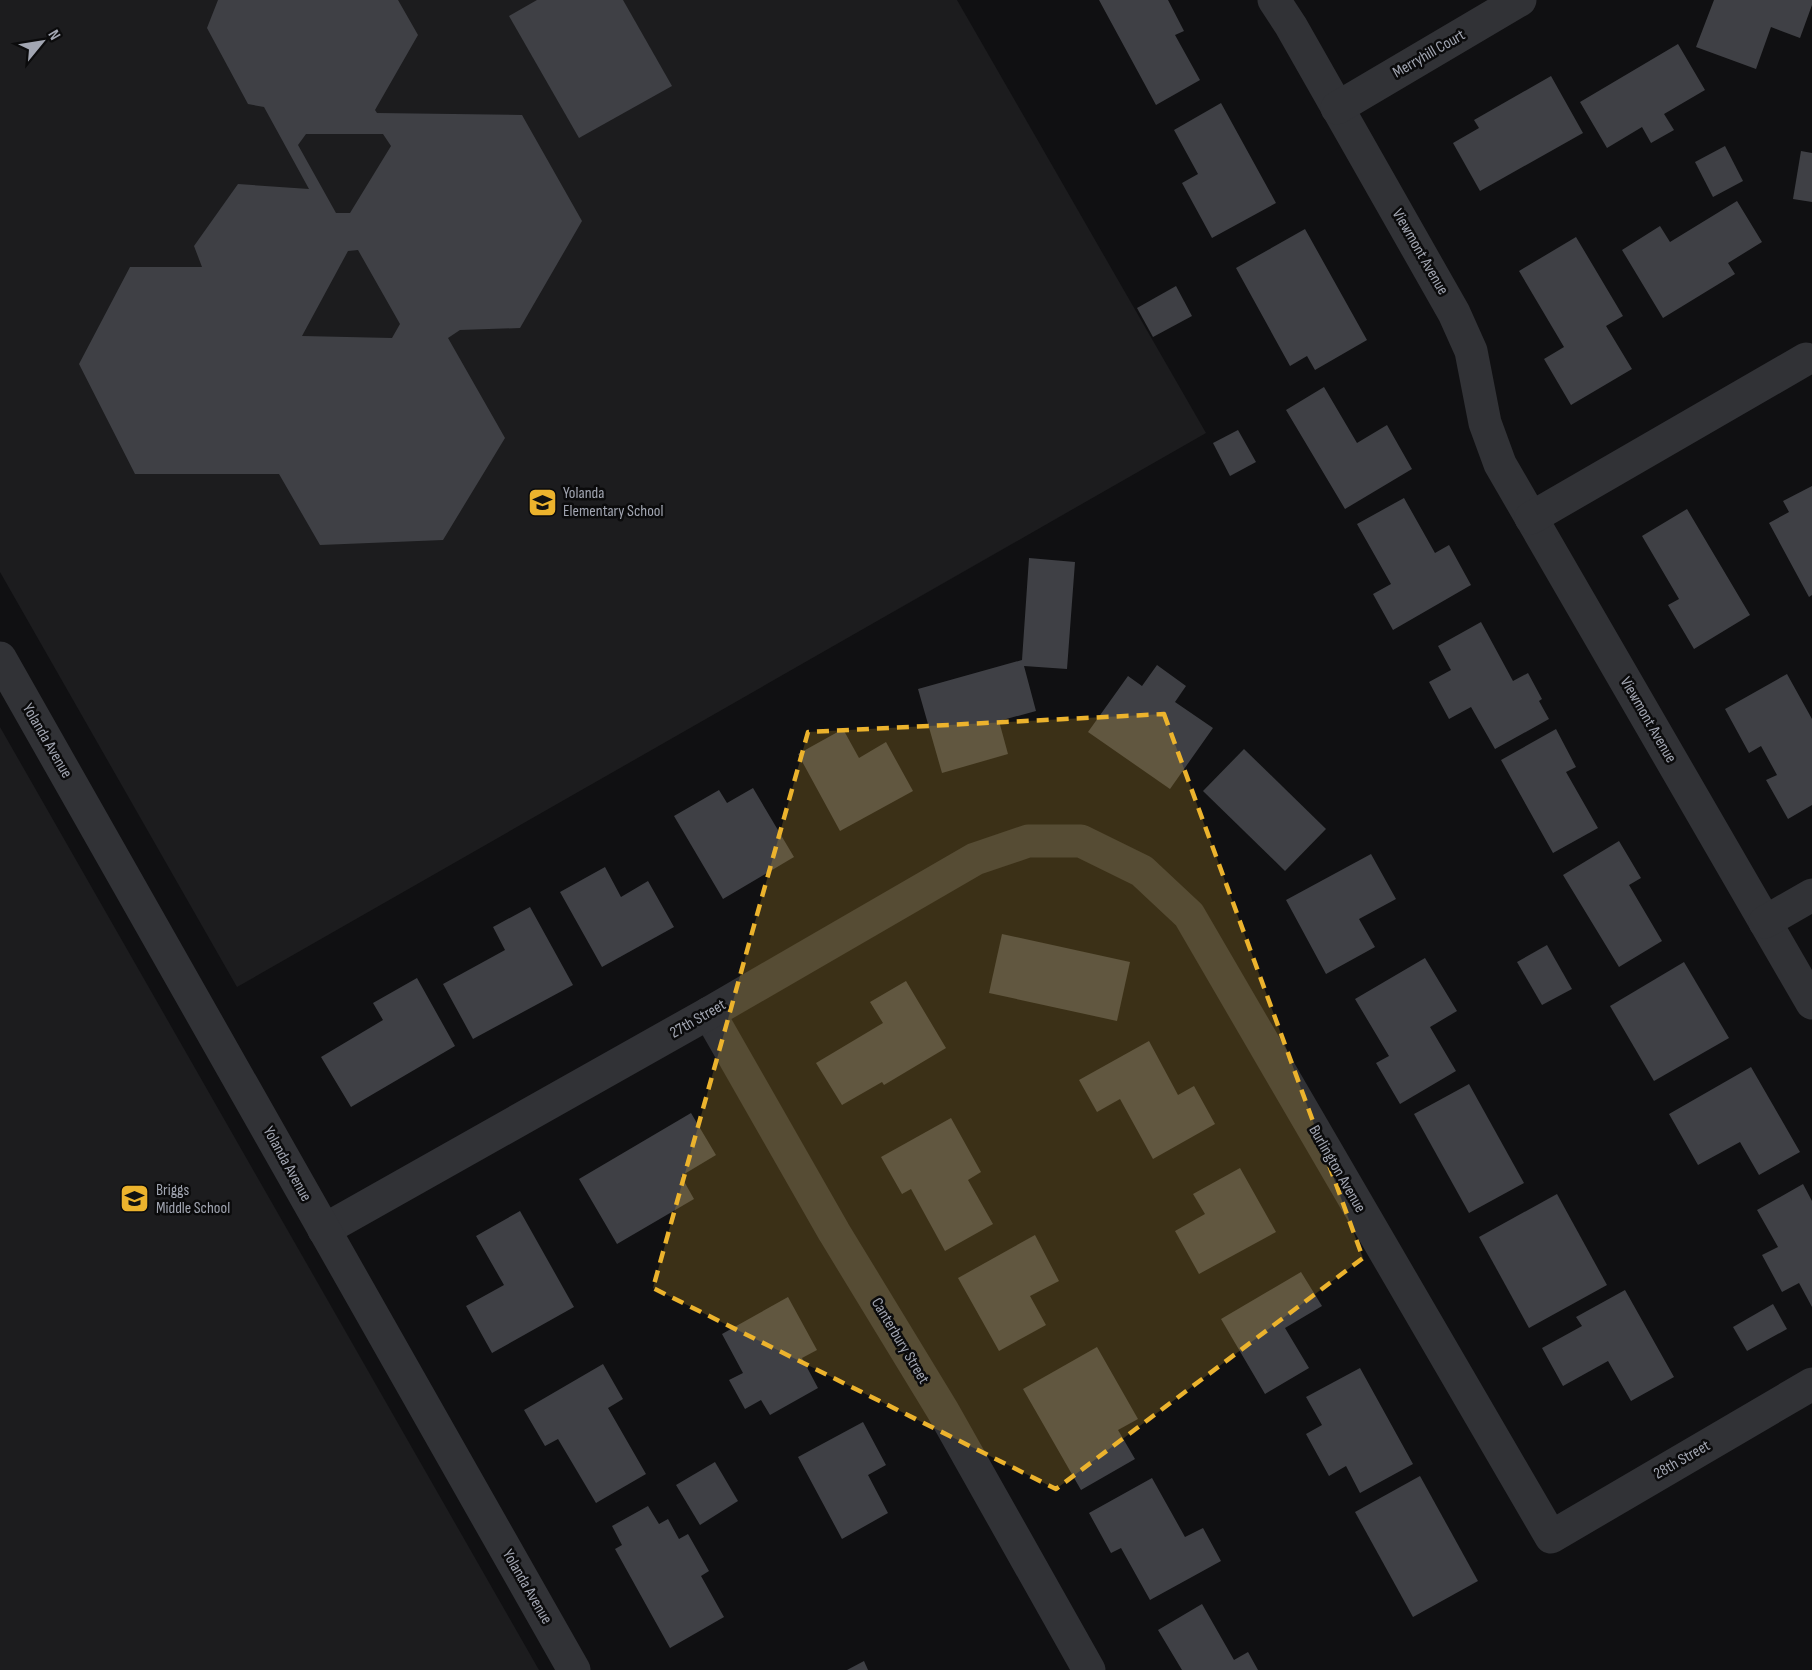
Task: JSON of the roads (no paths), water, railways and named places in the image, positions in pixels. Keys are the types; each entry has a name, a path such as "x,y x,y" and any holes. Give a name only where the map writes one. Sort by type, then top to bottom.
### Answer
{"street":[{"name":"Viewmont Avenue","path":"1274,0 1454,313 1471,351 1485,423 1500,464 1812,1003"},
{"name":"Merryhill Court","path":"1337,108 1520,0"},
{"path":"1531,518 1806,359"},
{"name":"Yolanda Avenue","path":"0,658 574,1670"},
{"name":"27th Street","path":"324,1230 709,1013 975,859 1028,841 1080,841"},
{"name":"Burlington Avenue","path":"1080,841 1142,871 1189,915 1551,1537"},
{"path":"1765,922 1812,895"},
{"name":"Canterbury Street","path":"709,1013 834,1232 943,1411 1089,1670"},
{"name":"28th Street","path":"1551,1537 1812,1384"}],"place":[{"name":"Yolanda Elementary School","path":"542,502"},
{"name":"Briggs Middle School","path":"135,1199"}]}
